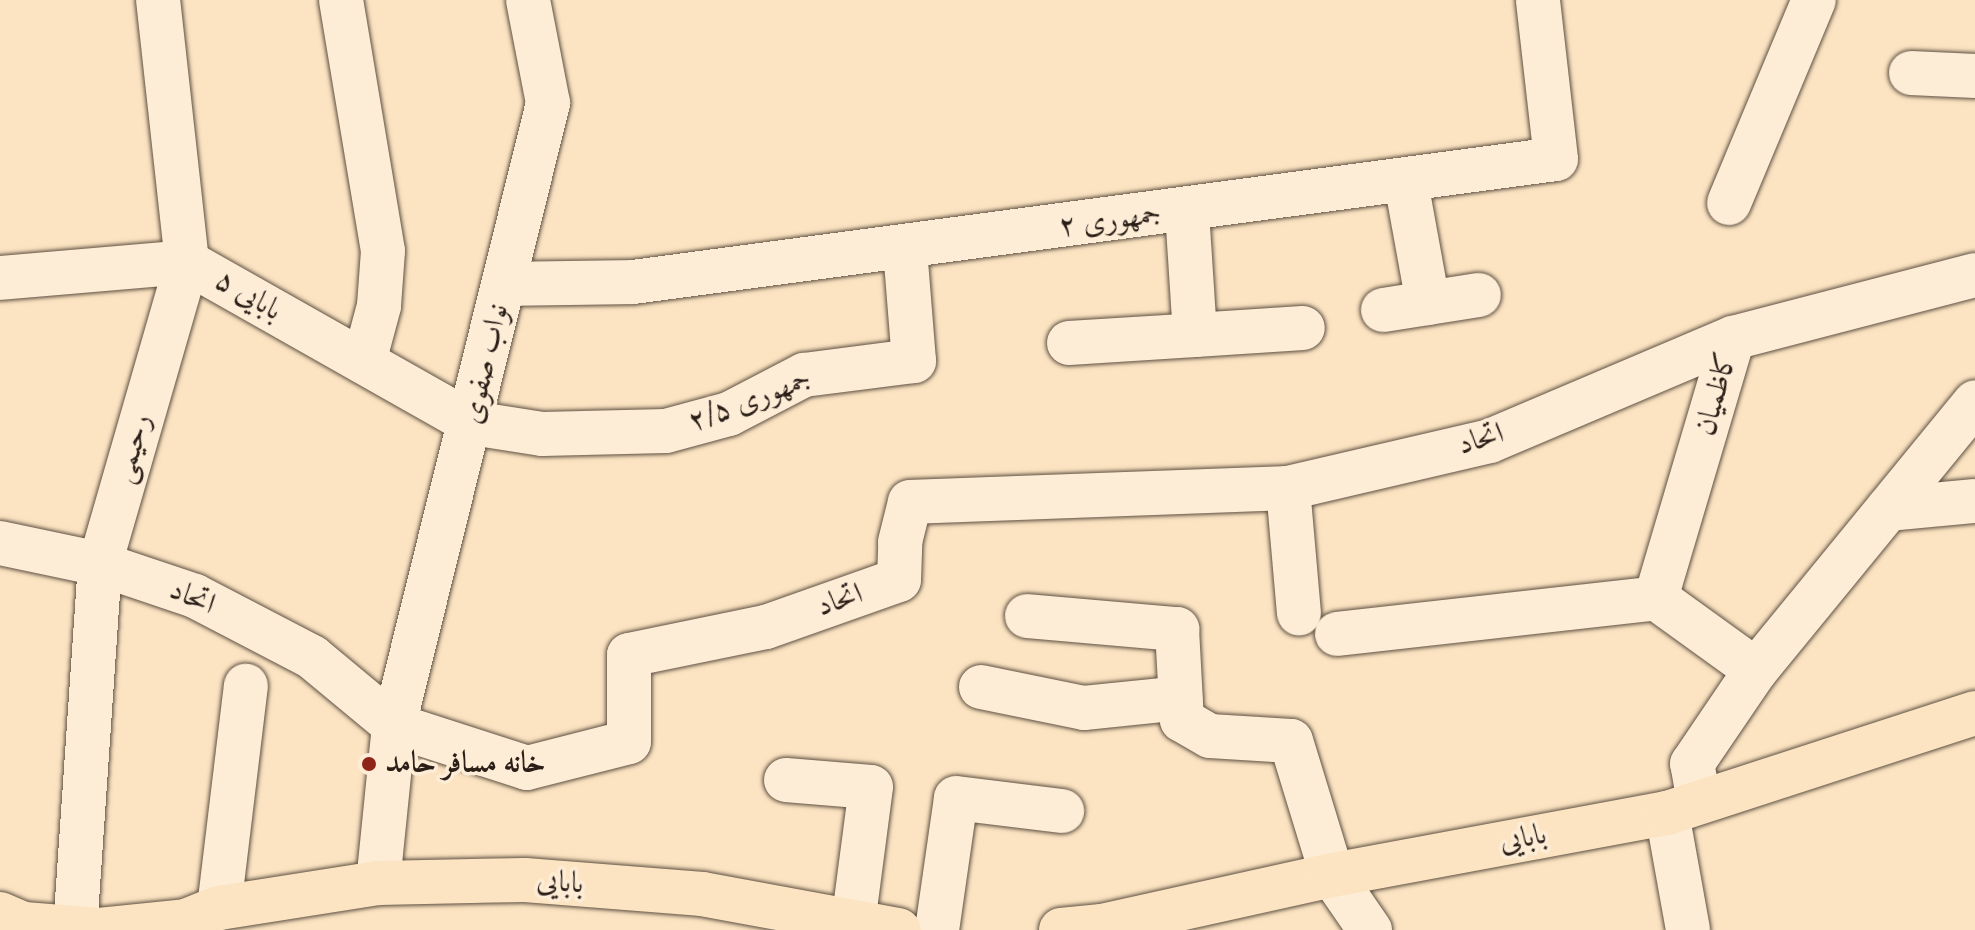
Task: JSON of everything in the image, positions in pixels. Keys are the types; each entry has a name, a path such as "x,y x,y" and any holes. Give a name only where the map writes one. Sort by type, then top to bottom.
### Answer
{"main road":[{"name":"بابایی","path":"1088,929 1332,875 1683,808 1975,713"},
{"name":"بابایی","path":"0,914 24,924 186,921 219,908 378,883 525,880 702,894 801,921 853,923 899,930"},
{"name":"بابایی","path":"0,906 30,897 85,924"}],"street":[{"name":"رحیمی","path":"85,924 100,564 187,262 158,0"},
{"path":"341,0 383,251 379,306 364,362"},
{"name":"نواب صفوی","path":"378,883 394,725 472,423 548,103 528,0"},
{"name":"جمهوری ۲","path":"504,284 633,282 1406,182 1556,159 1538,0"},
{"path":"1729,203 1814,0"},
{"path":"1911,73 1975,76"},
{"path":"1406,182 1428,303"},
{"path":"1187,211 1195,335"},
{"name":"جمهوری ۲/۵","path":"472,423 542,434 666,431 729,414 804,375 914,361 905,248"},
{"name":"بابایی ۵","path":"0,278 187,262 472,423"},
{"name":"کاظمیان","path":"1656,598 1733,338 1975,275"},
{"path":"1383,310 1479,295"},
{"path":"1069,343 1303,328"},
{"name":"اتحاد","path":"0,543 100,564 195,596 312,657 394,725 527,768 629,742 629,655 766,627 899,580 900,542 910,502 1288,488 1490,441 1733,338"},
{"path":"1688,930 1683,808 1692,764 1756,670 1975,402"},
{"path":"1288,488 1318,624 1656,598 1756,670"},
{"path":"1888,509 1975,501"},
{"path":"1027,616 1177,629 1182,720 1210,736 1291,741 1332,875 1370,930"},
{"path":"219,908 246,686"},
{"path":"981,687 1084,708 1180,698"},
{"path":"786,780 871,787 853,923"},
{"path":"937,930 956,798 1062,811"}],"place":[{"name":"خانه مسافر حامد","path":"369,764"}]}
